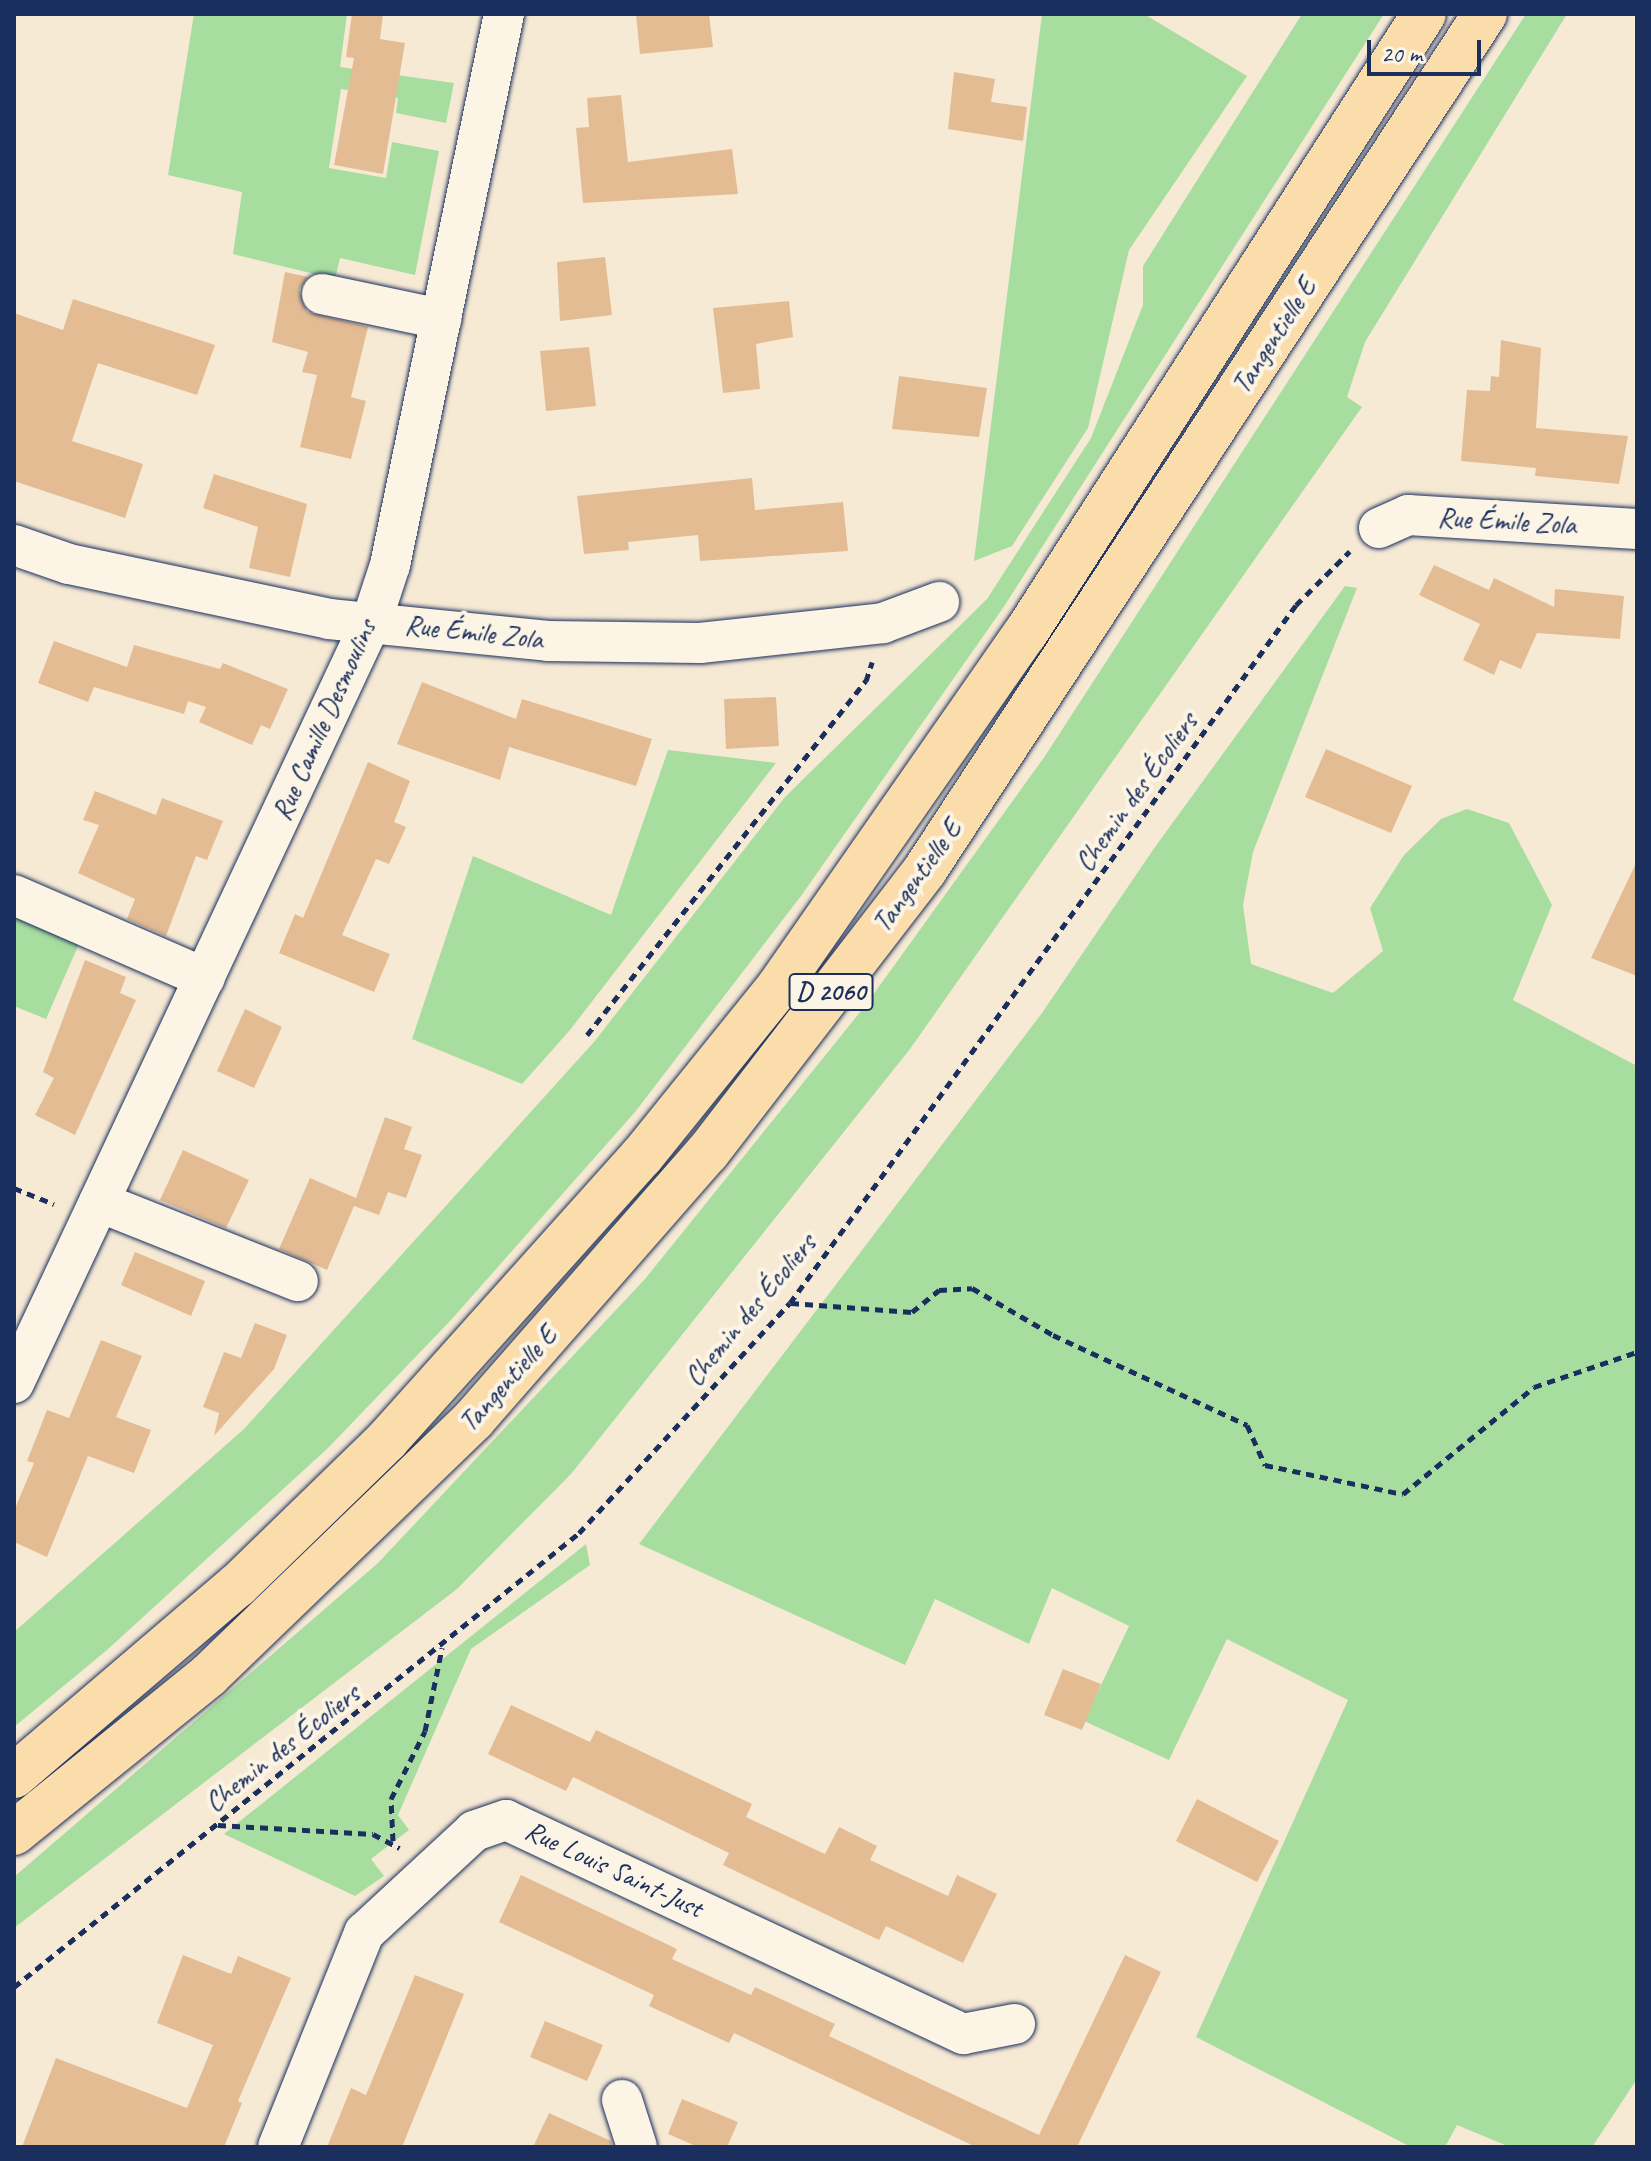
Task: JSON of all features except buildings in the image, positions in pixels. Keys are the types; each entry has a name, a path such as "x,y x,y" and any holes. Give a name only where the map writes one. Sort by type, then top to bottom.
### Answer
{"main road":[{"name":"Tangentielle E","path":"14,1776 238,1585 387,1440 523,1293 760,1010 879,849 1016,646 1424,14"},
{"name":"Tangentielle E","path":"14,1833 209,1675 474,1419 708,1152 925,870 1485,14"}],"street":[{"name":"Rue Camille Desmoulins","path":"14,1383 82,1205 205,978 372,620 390,565 504,14"},
{"path":"322,294 441,319"},
{"name":"Rue Émile Zola","path":"1379,528 1408,515 1637,529"},
{"name":"Rue Émile Zola","path":"14,545 69,564 313,616 632,645 700,643 883,623 939,602"},
{"path":"14,895 205,978"},
{"path":"82,1205 298,1281"},
{"name":"Rue Louis Saint-Just","path":"278,2147 364,1933 474,1831 506,1820 963,2034 1015,2024"},
{"path":"622,2100 637,2147"}],"path":[{"name":"Chemin des Écoliers","path":"14,1987 579,1533 790,1303 1296,605 1379,528"},
{"path":"587,1035 866,681 883,623"},
{"path":"14,1188 82,1205"},
{"path":"790,1303 912,1312 939,1290 972,1288 1053,1335 1247,1425 1265,1465 1403,1494 1534,1387 1637,1352"},
{"path":"217,1825 373,1834 393,1841 391,1799 425,1731 442,1646"}],"green space":[{"path":"194,14 347,14 340,67 454,83 446,123 396,113 398,98 341,89 329,168 386,178 392,142 439,151 415,275 340,258 335,279 233,254 242,192 168,175"},
{"path":"1042,14 1144,14 1247,76 1129,250 1088,428 1012,546 974,561"},
{"path":"1302,14 1384,14 1003,608 801,896 635,1112 451,1320 328,1448 107,1650 14,1727 14,1632 244,1429 594,1042 785,797 987,599 1091,438 1143,305 1143,266"},
{"path":"1526,14 1567,14 1365,342 1347,397 1362,407 910,1049 571,1474 457,1589 14,1928 14,1877 378,1563 645,1279 865,1006 1045,756"},
{"path":"1345,586 1357,588 1253,852 1243,905 1251,964 1333,993 1383,951 1370,908 1404,855 1441,819 1467,809 1509,823 1552,905 1513,1000 1637,1066 1637,2079 1592,2147 1510,2147 1457,2125 1445,2147 1411,2147 1196,2037 1348,1700 1227,1639 1169,1760 1084,1721 1129,1626 1052,1588 1029,1644 935,1599 905,1665 639,1544 1042,1013 1155,847"},
{"path":"668,750 776,763 570,1030 522,1084 412,1039 473,856 611,915"},
{"path":"14,909 82,937 46,1019 14,1006"},
{"path":"586,1544 590,1565 471,1649 398,1815 409,1830 371,1859 384,1876 355,1896 224,1834"}]}
